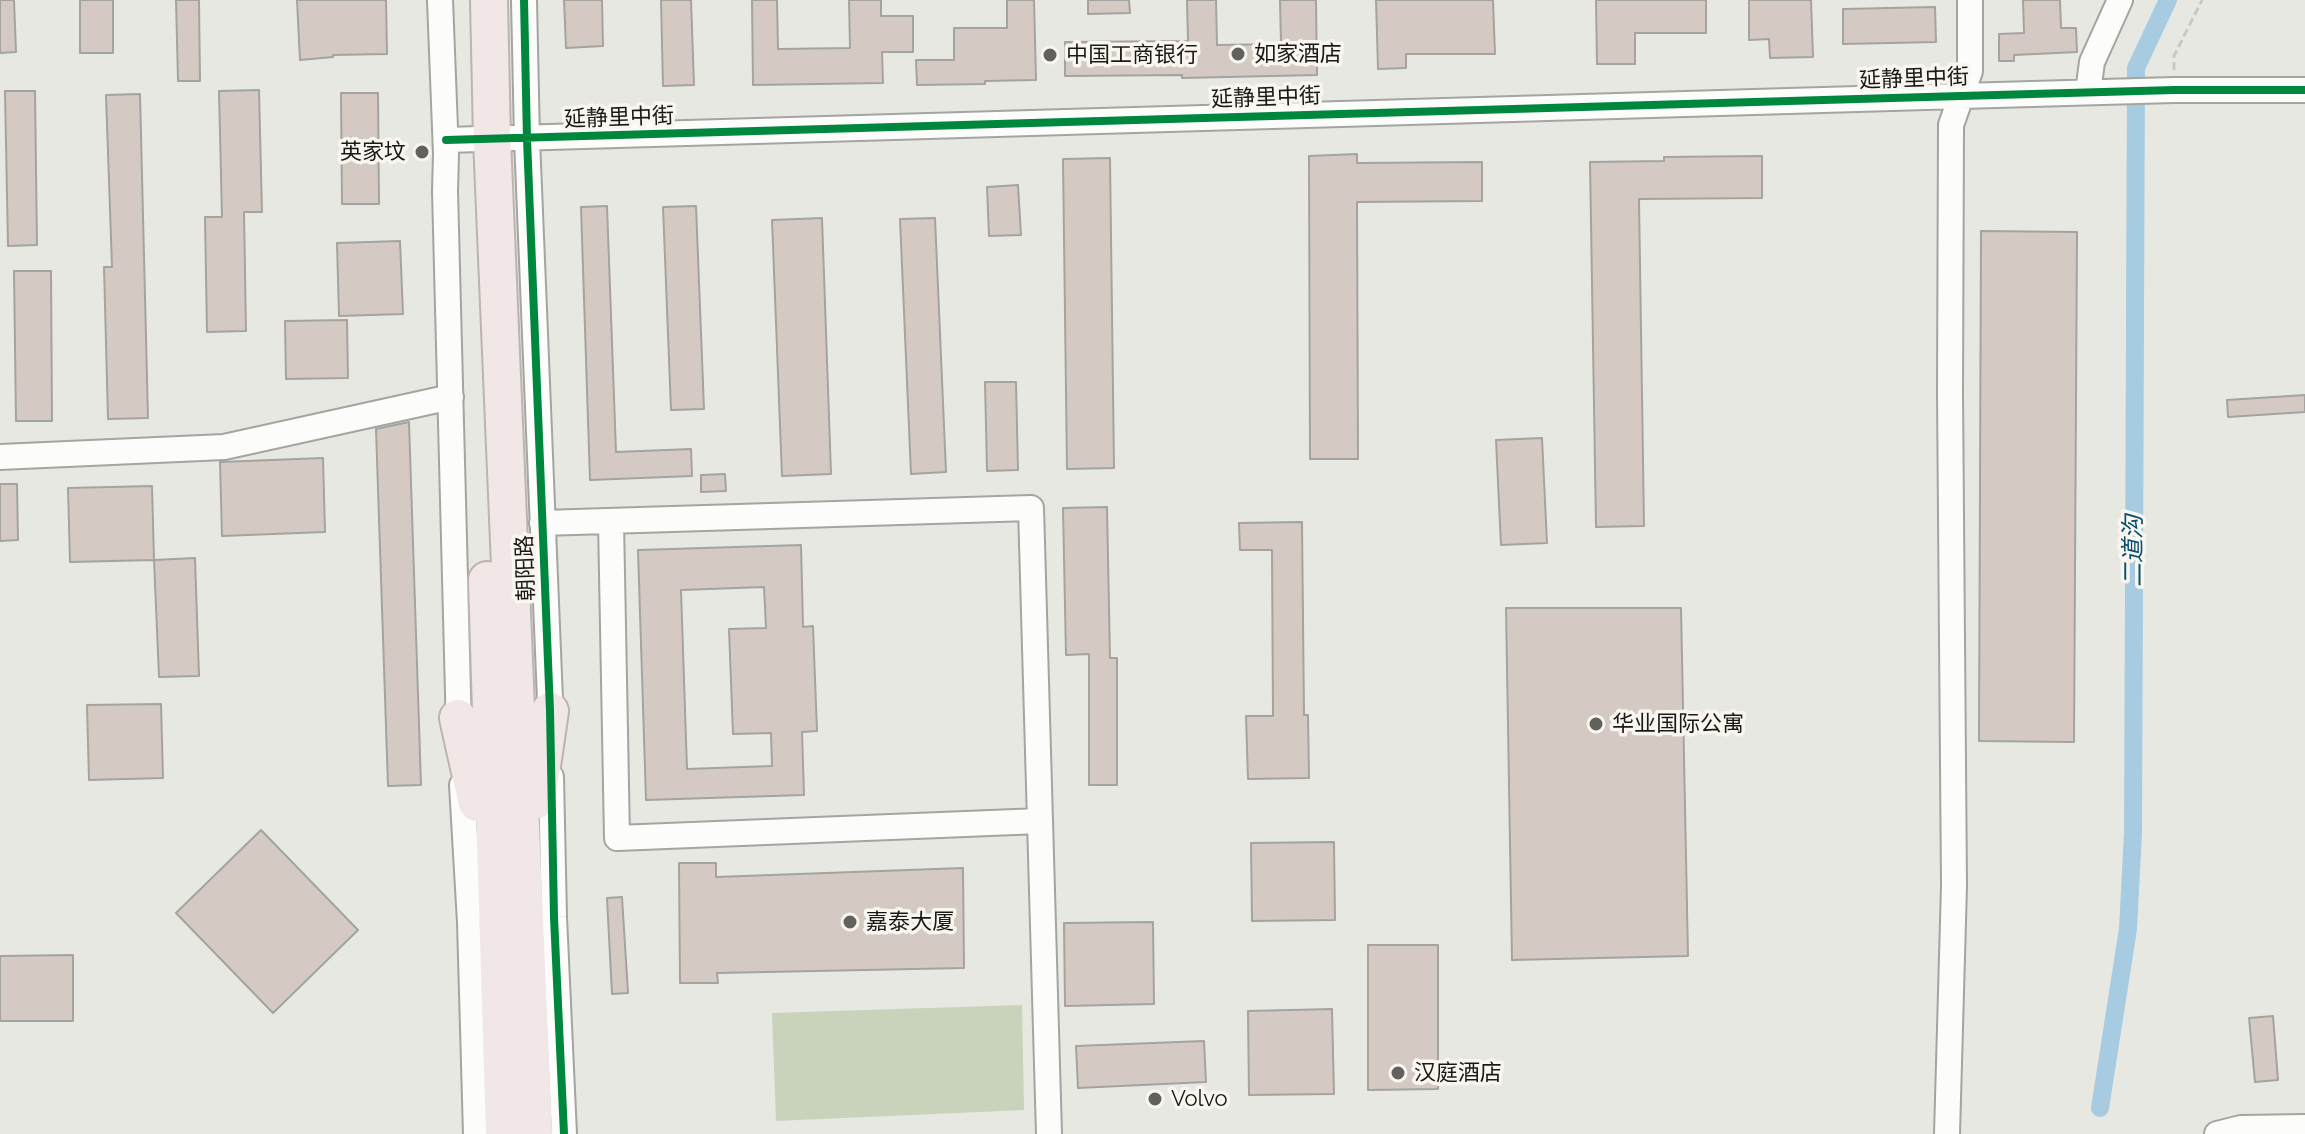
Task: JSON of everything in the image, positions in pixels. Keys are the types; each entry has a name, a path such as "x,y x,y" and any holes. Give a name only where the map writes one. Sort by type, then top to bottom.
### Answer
{"highway":[{"name":"朝阳路","path":"471,0 484,139 510,882 504,1134"},
{"name":"朝阳路","path":"484,139 489,0"},
{"path":"510,882 550,711"},
{"path":"458,718 510,882"},
{"name":"朝阳路","path":"510,882 534,1134"}],"street":[{"name":"朝阳路","path":"440,0 484,139 542,523 564,1134"},
{"name":"朝阳路","path":"476,1134 470,922 458,718 445,191 484,139 524,0"},
{"path":"1947,1134 1954,886 1951,125 1970,71 1970,0"},
{"path":"2088,92 2092,62 2120,0"},
{"name":"延静里中街","path":"484,139 2170,90"},
{"path":"2170,90 2305,90"},
{"path":"0,457 224,447 451,397"},
{"path":"542,523 1031,508 1049,1134"},
{"path":"611,521 617,838 1040,821"},
{"path":"2217,1134 2241,1128 2305,1127"}],"path":[{"path":"2170,90 2174,56 2202,0"}],"green space":[{"path":"1022,1005 1024,1110 776,1121 772,1013"}],"building":[{"path":"0,0 14,0 16,52 0,53"},
{"path":"80,0 113,0 113,53 80,53"},
{"path":"176,0 199,0 200,81 178,81"},
{"path":"297,0 386,0 387,54 333,55 300,60"},
{"path":"564,0 602,0 603,46 566,48"},
{"path":"661,0 691,0 694,85 663,86"},
{"path":"752,0 777,0 778,49 850,48 849,0 881,0 881,16 913,16 913,52 882,52 883,83 753,85"},
{"path":"1007,0 1034,0 1036,80 917,85 916,60 954,60 954,28 1007,28"},
{"path":"1088,0 1129,0 1130,13 1088,14"},
{"path":"1187,0 1216,0 1217,45 1281,44 1280,0 1316,0 1317,75 1182,78 1182,75 1065,76 1065,42 1188,41"},
{"path":"1376,0 1493,0 1495,54 1406,54 1406,68 1378,69"},
{"path":"1596,0 1706,0 1706,33 1635,33 1635,64 1597,64"},
{"path":"1749,0 1811,0 1813,57 1770,58 1769,39 1749,40"},
{"path":"2023,0 2060,0 2061,28 2076,28 2077,52 2014,55 2014,61 1999,61 1999,34 2024,33"},
{"path":"1935,7 1936,42 1843,44 1843,9"},
{"path":"259,90 262,212 244,212 246,331 207,332 205,217 222,217 219,91"},
{"path":"5,91 35,91 37,245 8,246"},
{"path":"341,93 378,93 379,204 342,204"},
{"path":"140,94 148,418 108,419 104,267 112,267 106,95"},
{"path":"1357,154 1357,163 1482,162 1482,201 1357,202 1358,459 1310,459 1309,156"},
{"path":"1762,156 1762,198 1639,199 1644,526 1596,527 1590,162 1664,161 1664,157"},
{"path":"1110,158 1114,468 1067,469 1063,159"},
{"path":"1018,185 1021,235 989,236 987,187"},
{"path":"607,206 616,452 691,449 692,476 590,480 581,207"},
{"path":"696,206 704,409 671,410 663,207"},
{"path":"822,218 831,474 782,476 772,220"},
{"path":"935,218 946,472 911,474 900,219"},
{"path":"1981,231 2077,232 2074,742 1979,741"},
{"path":"400,241 403,314 339,316 337,243"},
{"path":"14,271 51,271 52,421 16,421"},
{"path":"347,320 348,378 286,379 285,321"},
{"path":"985,382 1016,382 1018,470 987,471"},
{"path":"2305,395 2305,412 2228,417 2227,400"},
{"path":"409,422 421,785 388,786 376,429"},
{"path":"1542,438 1547,543 1501,545 1496,440"},
{"path":"323,458 325,532 222,536 220,462"},
{"path":"725,474 726,491 701,492 701,475"},
{"path":"0,484 17,484 18,540 0,541"},
{"path":"152,486 154,560 70,562 68,488"},
{"path":"1107,507 1110,658 1117,658 1117,785 1089,785 1089,654 1066,655 1063,508"},
{"path":"1302,522 1304,715 1308,715 1309,778 1248,779 1246,716 1273,716 1272,550 1240,550 1239,523"},
{"path":"801,545 803,627 813,626 817,731 802,732 804,795 646,800 638,550","holes":["764,587 766,628 729,629 733,734 771,733 772,766 687,769 681,590"]},
{"path":"195,558 199,676 159,677 154,560"},
{"name":"华业国际公寓","path":"1506,608 1681,608 1688,956 1512,960"},
{"path":"161,704 163,778 89,780 87,705"},
{"path":"261,830 358,930 273,1013 176,913"},
{"path":"1334,842 1335,920 1252,921 1251,843"},
{"name":"嘉泰大厦","path":"679,863 716,863 716,877 963,868 964,968 717,973 718,983 680,983"},
{"path":"622,897 628,993 612,994 607,898"},
{"path":"1153,922 1154,1004 1065,1006 1064,923"},
{"path":"1368,945 1438,945 1438,1089 1368,1090"},
{"path":"73,955 73,1021 0,1021 0,956"},
{"path":"1332,1009 1334,1094 1249,1095 1248,1011"},
{"path":"2273,1016 2278,1080 2255,1082 2249,1018"},
{"path":"1204,1041 1206,1082 1078,1088 1076,1046"}],"waterway":[{"name":"二道沟","path":"2100,1108 2128,929 2133,833 2136,68 2168,0"}],"cycle path":[{"path":"524,0 564,1134"},
{"path":"446,140 2174,90 2305,90"}],"place":[{"name":"如家酒店","path":"1238,54"},
{"name":"中国工商银行","path":"1050,55"},
{"name":"英家坟","path":"422,152"},
{"name":"华业国际公寓","path":"1596,724"},
{"name":"嘉泰大厦","path":"850,922"},
{"name":"汉庭酒店","path":"1398,1073"},
{"name":"Volvo","path":"1155,1099"}]}
